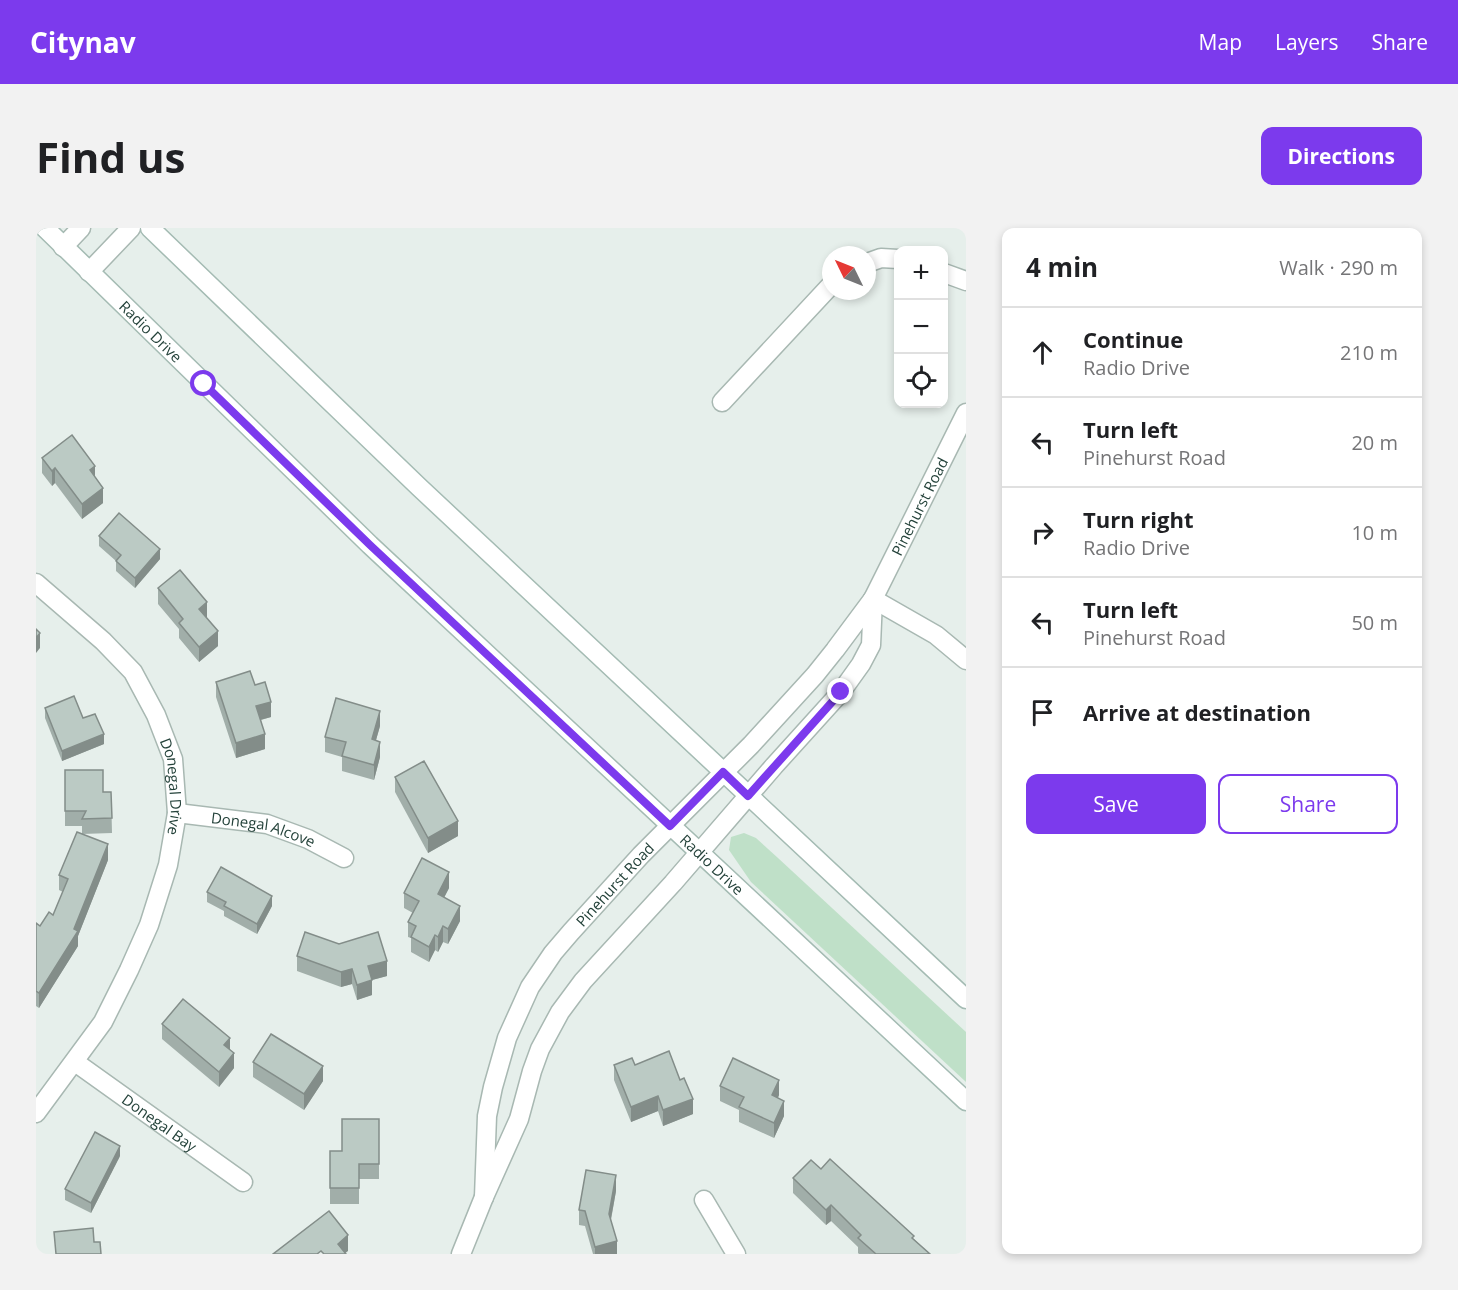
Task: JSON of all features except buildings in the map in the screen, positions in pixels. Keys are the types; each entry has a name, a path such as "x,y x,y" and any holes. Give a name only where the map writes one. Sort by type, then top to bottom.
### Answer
{"street":[{"name":"Radio Drive","path":"45,228 370,545 966,1101"},
{"path":"63,246 81,228"},
{"path":"89,272 130,228"},
{"path":"150,228 410,479 966,999"},
{"path":"876,260 894,260"},
{"path":"948,274 966,281"},
{"path":"722,402 822,295"},
{"name":"Pinehurst Road","path":"484,1197 487,1116 500,1058 522,1004 541,970 571,932 815,675 873,599 966,413"},
{"name":"Donegal Drive","path":"36,583 104,641 133,672 156,716 173,759 177,813 168,865 149,925 129,970 102,1023 36,1113"},
{"path":"873,599 936,635 966,660"},
{"name":"Pinehurst Road","path":"461,1254 519,1119 540,1049 560,1012 583,981 827,708 861,664 871,645 873,599"},
{"name":"Donegal Alcove","path":"177,813 267,824 308,839 345,858"},
{"name":"Donegal Bay","path":"75,1062 243,1182"},
{"path":"704,1200 736,1254"}],"green space":[{"path":"744,833 756,838 966,1032 966,1082 751,882 729,850 731,837"}],"route":[{"path":"204,384 370,545 670,826 723,772 748,796 841,692"}]}
